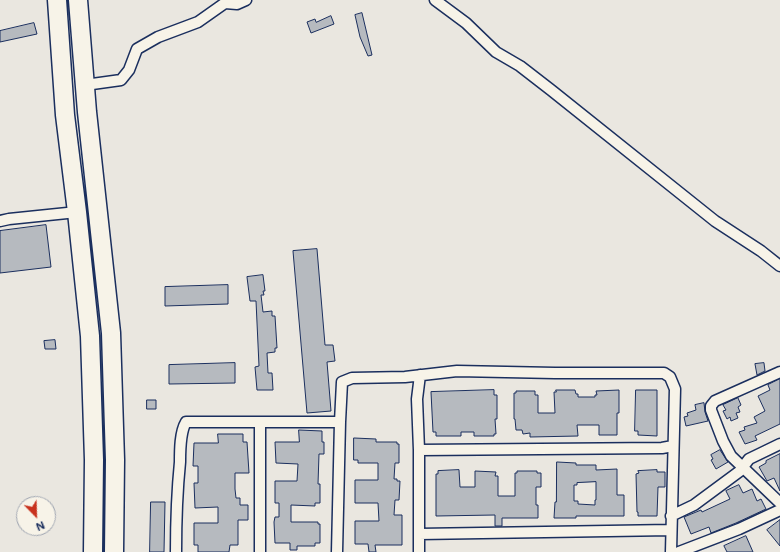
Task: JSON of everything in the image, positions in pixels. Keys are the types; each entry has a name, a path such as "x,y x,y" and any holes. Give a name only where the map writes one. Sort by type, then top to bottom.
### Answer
{"highway":[{"path":"57,0 65,115 90,336 94,460 94,552"},
{"path":"78,0 85,85 111,333 115,460 114,552"},
{"path":"60,43 81,42"}],"street":[{"path":"85,85 121,80 129,70 137,49 158,36 198,22 225,3 237,4 246,0"},
{"path":"435,0 466,23 496,52 520,66 715,221 761,251 780,266"},
{"path":"0,221 77,212"},
{"path":"338,552 342,382 346,379 366,377 457,372 664,373 670,377 675,389 671,552"},
{"path":"780,372 715,401 711,406 711,410 723,441 731,456 780,504"},
{"path":"419,552 419,450 417,399 420,375"},
{"path":"176,552 176,511 180,450 186,422 340,422"},
{"path":"260,422 260,552"},
{"path":"671,516 694,505 740,471 745,463 754,456 780,444"},
{"path":"419,450 662,448 673,446"},
{"path":"679,552 739,530 780,510"},
{"path":"419,534 671,530"}],"building":[{"path":"362,13 372,55 368,56 360,37 355,15"},
{"path":"331,16 334,24 311,33 307,22 315,19 316,22"},
{"path":"34,23 37,34 0,42 0,31"},
{"path":"46,225 51,267 0,273 0,231"},
{"path":"317,249 325,345 333,345 335,361 327,362 331,411 307,413 293,251"},
{"path":"263,275 265,291 263,291 264,295 261,295 263,312 272,311 272,316 275,316 277,348 275,348 275,352 267,353 268,373 272,373 273,390 257,390 255,367 259,366 256,301 250,301 247,277"},
{"path":"228,285 228,304 165,306 165,287"},
{"path":"55,340 56,349 45,349 44,341"},
{"path":"235,363 235,383 169,384 169,365"},
{"path":"764,363 765,371 757,375 755,364"},
{"path":"780,379 780,424 755,436 757,440 745,444 739,432 745,430 744,427 757,423 754,417 765,411 758,396 770,390 768,385"},
{"path":"494,390 494,395 497,395 497,419 495,419 496,434 494,434 494,436 474,436 474,432 461,432 461,436 436,436 436,432 433,432 431,392"},
{"path":"556,390 575,390 578,397 595,397 595,395 597,395 596,391 619,390 617,435 599,435 599,425 577,425 578,436 530,437 530,433 523,434 522,430 516,430 514,419 514,393 516,393 516,391 535,391 535,395 538,395 538,413 555,413 554,392 556,392"},
{"path":"636,390 657,390 657,436 638,435 638,431 635,431"},
{"path":"738,398 741,405 738,407 740,412 736,413 738,418 731,421 730,417 727,419 723,411 726,410 723,405"},
{"path":"147,400 156,400 156,409 147,409"},
{"path":"704,403 708,421 686,426 684,417 688,416 687,413 696,410 695,405"},
{"path":"299,430 322,431 324,454 319,454 318,484 320,484 320,503 315,503 315,506 291,505 291,522 318,522 318,524 320,524 320,543 315,543 315,546 297,546 297,550 290,550 290,543 275,543 274,522 275,517 279,517 279,503 275,503 275,481 297,481 298,464 276,463 275,442 299,442"},
{"path":"218,434 243,434 243,442 247,442 249,473 235,473 235,489 236,498 240,498 240,505 248,505 248,520 238,520 238,545 230,545 229,552 198,552 198,545 194,545 194,523 218,523 218,507 195,508 194,483 198,483 198,466 193,466 194,443 218,443"},
{"path":"354,438 376,439 376,442 397,442 397,444 399,444 399,463 395,463 394,479 400,481 399,500 395,500 394,515 402,515 402,545 375,545 376,552 369,552 368,544 355,544 355,521 379,521 378,503 355,503 355,480 378,480 378,463 358,463 358,460 354,460"},
{"path":"720,450 728,462 716,469 711,460 713,459 711,455"},
{"path":"780,454 780,491 774,478 767,481 759,467 766,463 766,461"},
{"path":"557,462 576,463 576,465 596,465 596,470 617,469 617,495 624,495 624,516 576,516 576,518 554,518","holes":["596,482 595,505 578,504 578,501 574,501 574,485 577,485 577,483"]},
{"path":"459,470 460,487 475,487 475,471 496,472 495,476 498,476 498,496 515,496 515,473 517,473 517,471 537,471 537,473 541,473 541,487 536,487 538,518 502,518 502,526 495,526 495,515 436,516 436,474 438,474 438,471"},
{"path":"657,470 657,472 665,472 665,487 658,487 657,516 638,516 636,474 639,473 638,471"},
{"path":"739,485 743,493 752,489 757,501 761,499 766,509 711,533 709,527 691,534 684,517 701,510 702,512 730,499 726,491"},
{"path":"151,502 165,502 164,552 150,552"},
{"path":"780,520 780,546 767,530"},
{"path":"746,536 753,552 727,552 724,546"}]}
